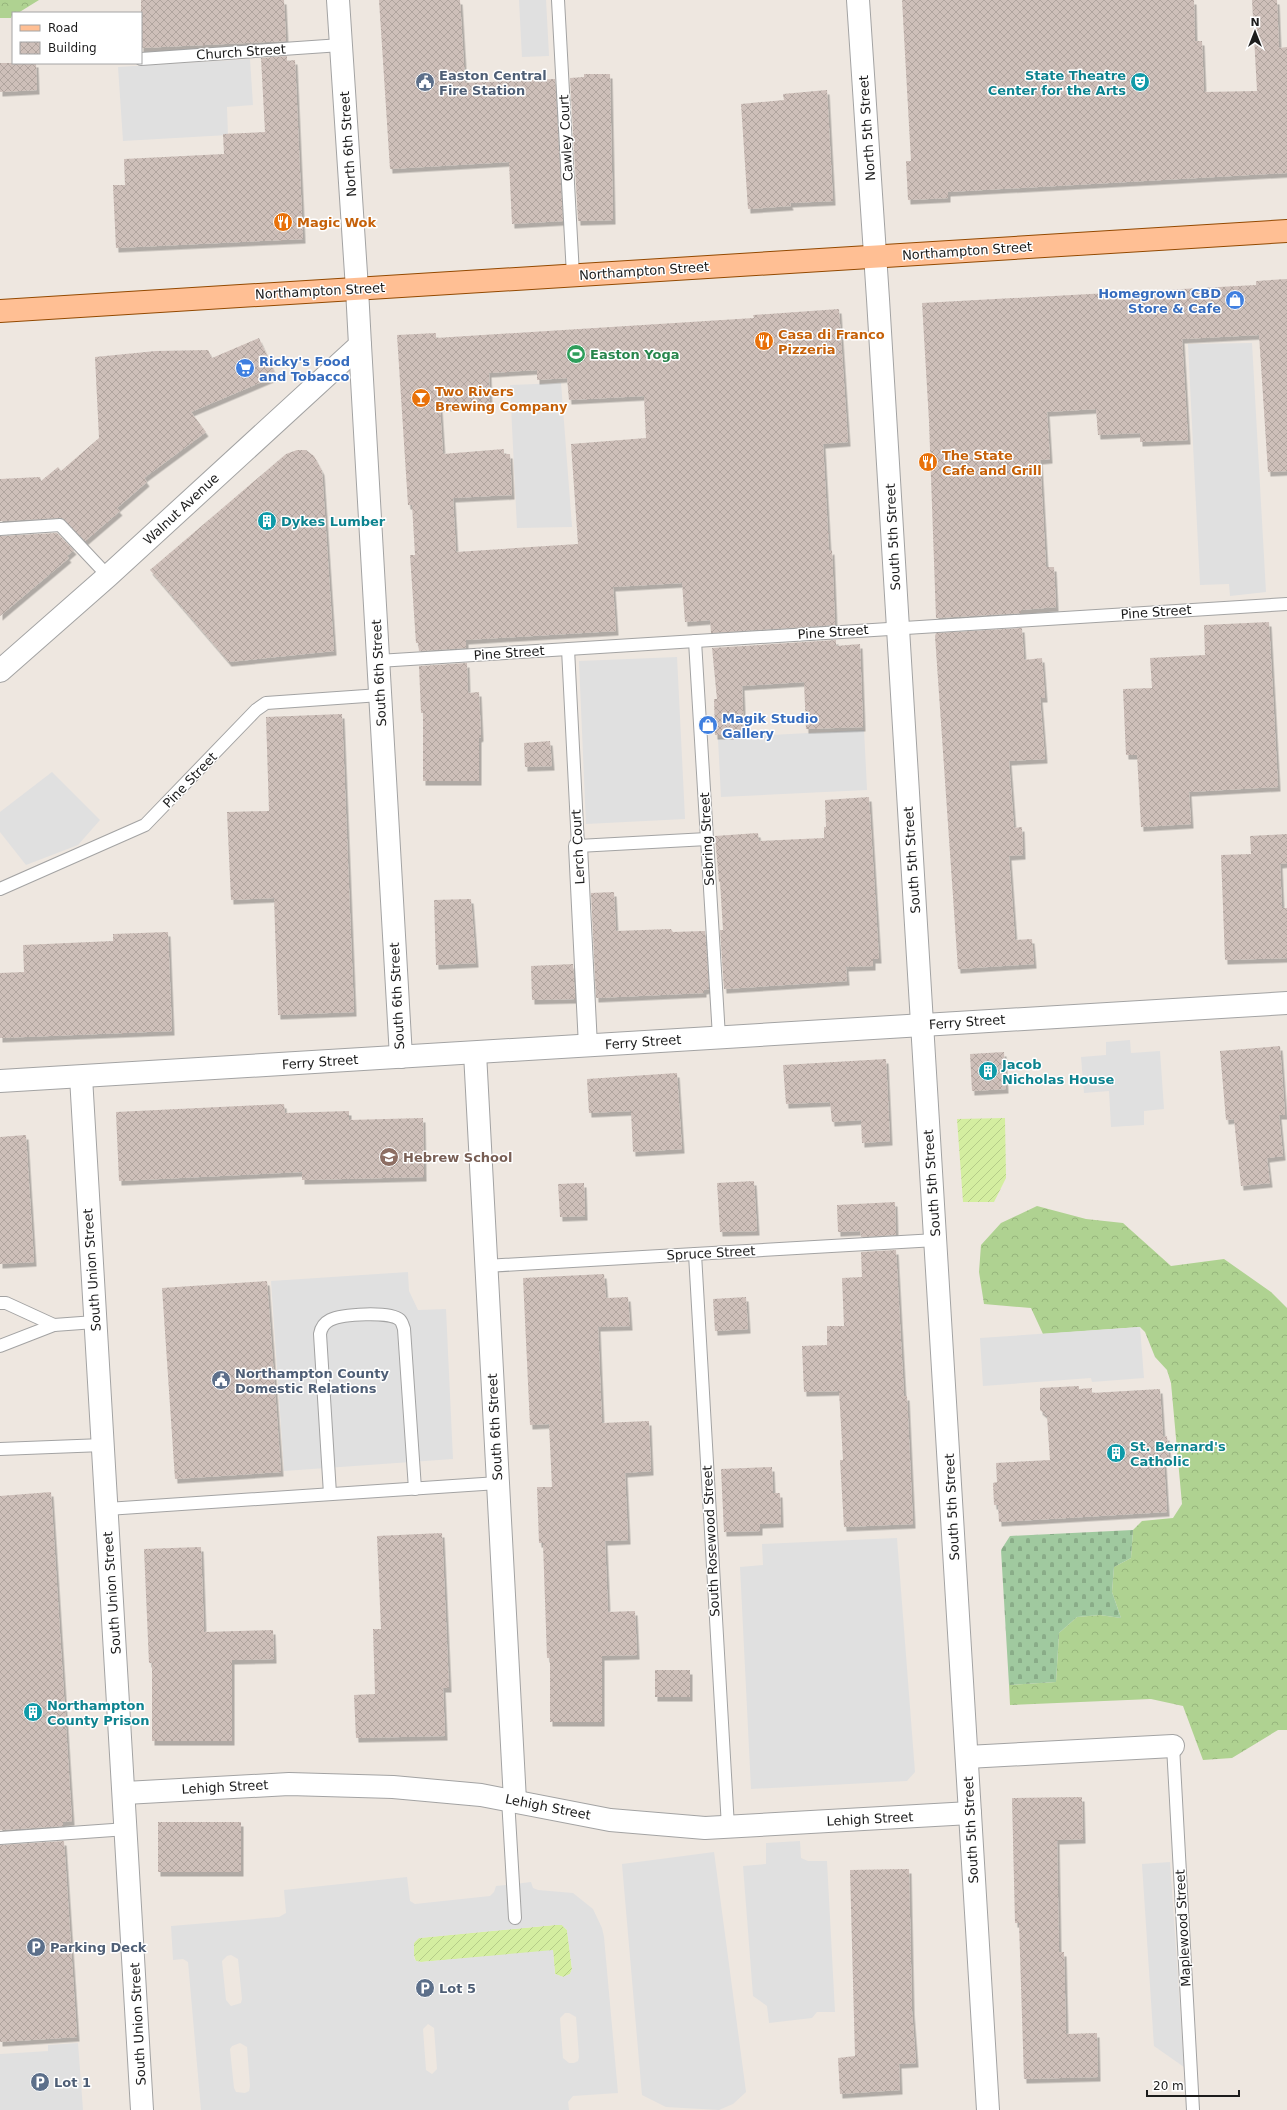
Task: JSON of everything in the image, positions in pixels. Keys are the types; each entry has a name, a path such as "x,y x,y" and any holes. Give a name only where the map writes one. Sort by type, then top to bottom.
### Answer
{"main road":[{"name":"Northampton Street","path":"0,311 1287,231"}],"street":[{"name":"North 6th Street","path":"338,0 357,289"},
{"name":"North 5th Street","path":"858,0 876,257"},
{"name":"South 5th Street","path":"876,257 988,2110"},
{"name":"South 6th Street","path":"357,289 401,1057"},
{"name":"Walnut Avenue","path":"0,671 108,576 360,345"},
{"name":"Lerch Court","path":"578,846 588,1046"},
{"name":"Ferry Street","path":"0,1081 1287,1003"},
{"name":"South 6th Street","path":"475,1053 498,1483 512,1800"},
{"name":"South Union Street","path":"81,1076 125,1793 142,2110"},
{"path":"967,1757 1173,1746"},
{"name":"Lehigh Street","path":"125,1793 243,1786 315,1784 432,1789 512,1800 610,1820 684,1827 728,1827 970,1812"}],"lane":[{"name":"Cawley Court","path":"558,0 573,276"},
{"name":"Church Street","path":"142,59 341,45"},
{"path":"0,529 60,524 108,576"},
{"name":"Pine Street","path":"378,661 1287,604"},
{"name":"Sebring Street","path":"695,641 719,1037"},
{"name":"Lerch Court","path":"568,649 578,846"},
{"name":"Pine Street","path":"0,889 145,825 256,710 266,703 380,695"},
{"path":"578,846 707,839"},
{"name":"Spruce Street","path":"486,1266 936,1240"},
{"name":"South Rosewood Street","path":"695,1254 728,1827"},
{"path":"0,1303 6,1303 54,1325"},
{"path":"330,1494 320,1334 322,1328 329,1320 384,1314 400,1320 404,1329 415,1489"},
{"path":"0,1346 54,1325 95,1322"},
{"path":"0,1449 103,1444"},
{"path":"107,1509 498,1483"},
{"name":"Maplewood Street","path":"1173,1746 1193,2110"},
{"path":"512,1800 515,1918"},
{"path":"0,1838 127,1829"}],"green space":[{"path":"0,0 39,0 20,12 12,12 11,18 0,18"},
{"path":"1005,1118 1006,1178 994,1202 963,1202 957,1119"},
{"path":"1037,1206 1086,1219 1123,1223 1171,1266 1224,1259 1271,1292 1287,1308 1287,1730 1278,1730 1232,1758 1203,1760 1183,1706 1151,1699 1010,1705 1009,1685 1056,1682 1059,1633 1077,1617 1100,1615 1121,1618 1112,1592 1114,1567 1131,1558 1133,1530 1142,1521 1173,1518 1182,1504 1171,1383 1167,1370 1155,1357 1145,1332 1140,1327 1043,1334 1031,1308 984,1304 979,1272 981,1245 1001,1223"},
{"path":"1133,1530 1131,1558 1114,1567 1112,1592 1121,1618 1100,1615 1077,1617 1059,1633 1056,1682 1009,1685 1001,1550 1010,1536"},
{"path":"562,1925 567,1930 572,1969 570,1974 563,1977 555,1974 553,1951 421,1962 416,1961 414,1956 414,1942 419,1938"}],"shaded area":[{"path":"519,0 546,0 549,56 522,57"},
{"path":"250,59 253,105 227,107 228,135 123,141 118,67"},
{"path":"1252,343 1266,592 1230,596 1229,584 1200,585 1188,344"},
{"path":"561,383 572,527 517,528 510,385"},
{"path":"677,657 685,819 586,824 579,661"},
{"path":"864,730 867,790 721,797 718,738"},
{"path":"52,772 100,820 78,845 26,865 0,832 0,812"},
{"path":"1130,1040 1131,1053 1160,1051 1164,1109 1144,1111 1144,1125 1111,1127 1109,1091 1084,1093 1081,1057 1106,1055 1106,1042"},
{"path":"408,1272 409,1291 418,1310 446,1309 453,1459 284,1471 271,1281"},
{"path":"1140,1327 1144,1378 1092,1382 1091,1378 983,1386 980,1338"},
{"path":"897,1538 915,1772 907,1781 751,1789 740,1567 763,1565 762,1544"},
{"path":"800,1841 801,1858 808,1861 827,1861 835,2012 817,2012 812,2018 769,2023 767,2006 753,1996 743,1866 766,1864 766,1843"},
{"path":"714,1852 746,2092 733,2104 719,2110 666,2107 642,2095 622,1864"},
{"path":"1170,1862 1184,2067 1154,2046 1142,1864"},
{"name":"Lot 5","path":"407,1877 410,1901 415,1904 490,1896 494,1892 496,1886 531,1882 533,1888 538,1890 573,1893 593,1909 602,1928 618,2093 573,2096 568,2102 569,2110 201,2110 188,1962 183,1959 173,1960 171,1926 279,1917 286,1913 284,1890","holes":["562,1925 567,1930 572,1969 570,1974 563,1977 555,1974 553,1950 421,1962 416,1961 414,1958 414,1943 419,1938","231,1955 238,1959 242,1999 241,2003 231,2006 226,2000 222,1961 227,1956","565,2013 569,2013 576,2017 579,2057 578,2061 574,2063 569,2063 563,2058 560,2018","428,2024 434,2028 437,2069 432,2074 426,2070 423,2029","240,2043 247,2047 250,2086 249,2091 245,2093 236,2092 234,2088 230,2049 232,2046"]},
{"name":"Lot 1","path":"78,2043 83,2110 0,2110 0,2054 48,2051 48,2045"}],"building":[{"path":"141,0 284,0 286,41 142,48"},
{"path":"379,0 460,0 465,83 555,79 563,221 512,224 509,162 390,169"},
{"path":"902,0 1194,0 1195,41 1202,41 1204,92 1257,91 1252,0 1277,0 1279,48 1287,47 1287,173 948,192 948,198 908,200 906,161 911,161"},
{"path":"287,56 287,61 295,60 303,239 116,248 113,185 125,185 124,159 224,154 223,134 265,132 261,58"},
{"path":"0,63 36,64 37,90 0,92"},
{"path":"584,74 610,74 613,220 578,221 570,78 584,77"},
{"path":"827,90 833,201 790,203 791,206 748,209 741,104 784,100 783,94"},
{"path":"1287,279 1287,471 1268,472 1259,335 1182,339 1188,440 1140,442 1140,433 1098,435 1096,409 1047,412 1050,459 1040,460 1046,567 1054,567 1056,607 1021,610 1021,613 936,618 929,421 922,303 1256,285 1256,281"},
{"path":"839,309 848,442 823,444 829,551 832,550 835,625 711,633 710,620 685,622 682,583 613,587 616,631 466,640 466,648 419,651 418,643 416,643 410,555 415,555 412,505 408,505 397,335 436,333 436,338 754,318 753,315","holes":["537,370 537,380 567,378 569,400 644,396 646,438 571,444 578,544 456,552 453,498 512,495 510,454 504,454 504,449 443,454 440,407 490,405 489,373"]},
{"path":"259,338 276,376 191,412 206,432 144,478 147,482 117,508 120,511 85,541 62,518 0,521 0,479 40,477 41,481 58,467 61,471 99,438 95,357 156,351 208,350 212,358"},
{"name":"Dykes Lumber","path":"297,450 306,450 314,456 322,471 334,651 229,662 150,570 286,454"},
{"path":"57,533 74,550 67,556 69,558 0,616 0,536"},
{"path":"1269,622 1278,787 1189,792 1191,824 1141,827 1137,755 1126,755 1123,689 1152,688 1150,658 1205,655 1204,625"},
{"path":"1022,628 1024,660 1042,658 1045,698 1040,698 1045,759 1009,761 1014,828 1022,827 1023,855 1009,856 1015,940 1032,939 1034,964 958,969 935,636 936,633"},
{"path":"836,640 836,646 860,644 863,727 806,729 804,682 742,686 744,735 715,735 714,699 717,699 712,648"},
{"path":"467,663 468,693 479,692 481,737 479,738 479,781 423,781 423,713 421,713 419,666"},
{"path":"342,714 354,1012 278,1015 274,898 231,900 227,812 269,811 266,717"},
{"path":"550,741 552,766 525,767 524,743"},
{"path":"869,797 879,959 873,959 873,966 846,967 847,981 724,989 720,930 723,930 715,836 758,833 759,841 824,838 824,827 826,827 825,800"},
{"path":"1287,834 1287,863 1280,864 1282,908 1287,908 1287,958 1225,960 1221,855 1251,854 1250,836"},
{"path":"614,892 616,931 671,929 673,932 705,931 709,989 704,990 704,993 596,998 591,893"},
{"path":"471,899 476,963 436,965 434,900"},
{"path":"168,932 172,1031 0,1038 0,973 24,972 23,945 113,941 113,934"},
{"path":"573,964 575,999 532,1000 531,966"},
{"path":"1280,1046 1285,1115 1279,1115 1283,1156 1267,1158 1270,1183 1241,1186 1234,1119 1226,1120 1220,1051"},
{"name":"Jacob Nicholas House","path":"1004,1052 1006,1089 972,1091 970,1054"},
{"path":"886,1059 890,1141 862,1143 861,1120 832,1122 830,1102 786,1104 783,1065"},
{"path":"677,1073 682,1149 633,1152 631,1111 589,1113 587,1079"},
{"path":"284,1104 285,1113 349,1111 349,1120 423,1118 424,1177 302,1180 302,1172 119,1181 116,1112"},
{"path":"26,1135 34,1262 0,1264 0,1137"},
{"path":"754,1181 757,1231 720,1232 717,1183"},
{"path":"584,1183 585,1216 560,1217 558,1184"},
{"path":"895,1202 896,1235 861,1237 860,1231 838,1232 837,1205"},
{"path":"896,1250 904,1396 907,1396 913,1524 844,1527 840,1460 843,1460 839,1391 804,1392 802,1346 827,1345 827,1326 844,1326 842,1278 862,1277 861,1252"},
{"path":"604,1274 606,1298 628,1297 630,1326 598,1327 602,1423 649,1421 651,1471 625,1473 628,1540 605,1541 608,1612 635,1611 637,1655 602,1656 602,1722 550,1722 550,1658 547,1658 543,1543 539,1543 537,1487 552,1487 549,1424 530,1425 523,1278"},
{"name":"Northampton County Domestic Relations","path":"267,1281 281,1472 175,1479 162,1288"},
{"path":"746,1297 748,1329 715,1331 713,1299"},
{"name":"St. Bernard's Catholic","path":"1079,1386 1079,1389 1092,1388 1092,1393 1160,1389 1163,1437 1167,1436 1169,1461 1164,1462 1167,1512 999,1522 998,1505 994,1505 993,1483 997,1482 996,1463 1050,1460 1047,1416 1040,1410 1040,1388"},
{"path":"772,1467 773,1493 780,1493 781,1523 760,1524 760,1531 724,1532 721,1469"},
{"name":"Northampton County Prison","path":"51,1492 72,1821 63,1822 63,1826 0,1830 0,1496"},
{"path":"442,1533 449,1688 443,1688 445,1736 356,1738 354,1695 375,1694 373,1629 381,1629 377,1536"},
{"path":"201,1547 204,1632 273,1630 274,1659 232,1660 232,1741 152,1741 152,1663 149,1663 144,1549"},
{"path":"655,1670 690,1670 690,1697 655,1697"},
{"path":"1082,1797 1083,1839 1057,1840 1059,1952 1064,1952 1066,2034 1097,2033 1098,2077 1024,2079 1019,1923 1015,1923 1012,1798"},
{"path":"158,1822 241,1822 241,1872 158,1872"},
{"name":"Parking Deck","path":"64,1841 77,2037 0,2042 0,1845"},
{"path":"909,1869 912,2011 916,2063 899,2064 900,2090 840,2094 838,2058 855,2056 850,1870"}],"place":[{"name":"Easton Central Fire Station","path":"425,82"},
{"name":"State Theatre Center for the Arts","path":"1140,82"},
{"name":"Magic Wok","path":"283,222"},
{"name":"Homegrown CBD Store & Cafe","path":"1235,300"},
{"name":"Casa di Franco Pizzeria","path":"764,341"},
{"name":"Easton Yoga","path":"576,354"},
{"name":"Ricky's Food and Tobacco","path":"245,368"},
{"name":"Two Rivers Brewing Company","path":"421,398"},
{"name":"The State Cafe and Grill","path":"928,462"},
{"name":"Dykes Lumber","path":"267,521"},
{"name":"Magik Studio Gallery","path":"708,725"},
{"name":"Jacob Nicholas House","path":"988,1071"},
{"name":"Hebrew School","path":"389,1157"},
{"name":"Northampton County Domestic Relations","path":"221,1380"},
{"name":"St. Bernard's Catholic","path":"1116,1453"},
{"name":"Northampton County Prison","path":"33,1712"},
{"name":"Parking Deck","path":"36,1947"},
{"name":"Lot 5","path":"425,1988"},
{"name":"Lot 1","path":"40,2082"}]}
